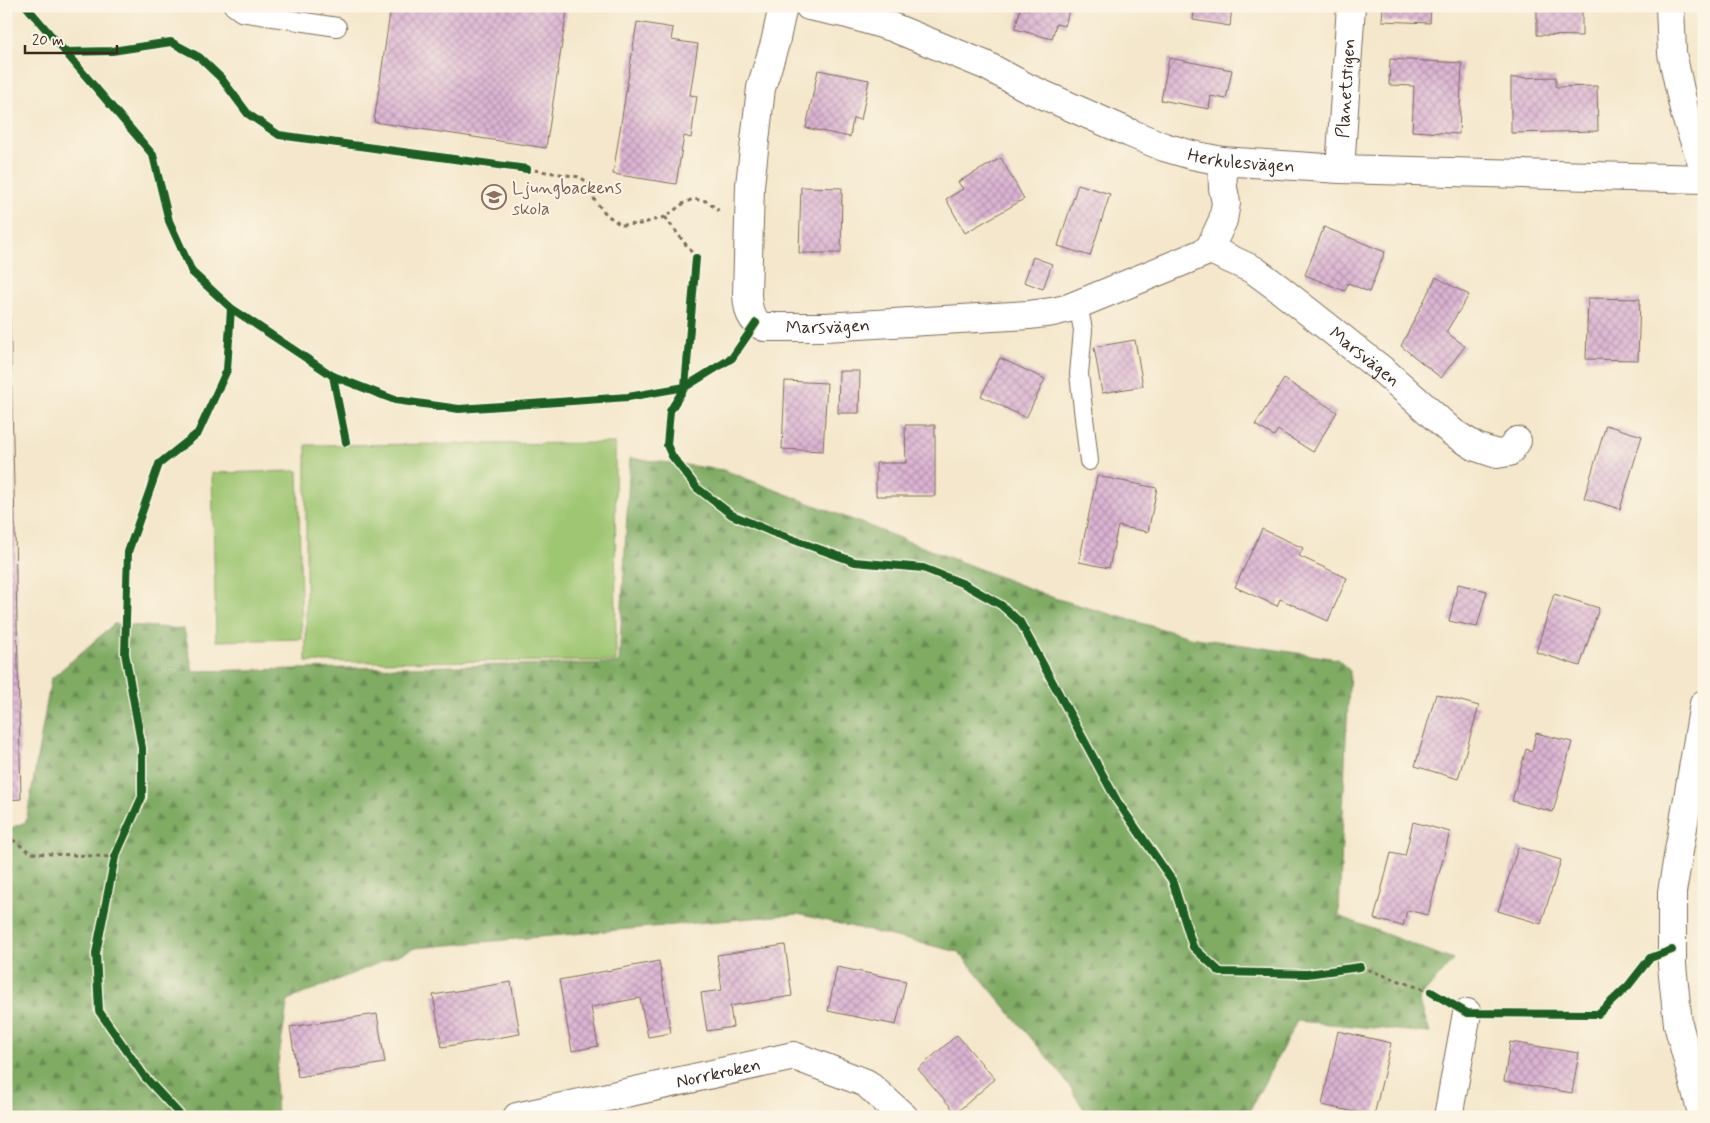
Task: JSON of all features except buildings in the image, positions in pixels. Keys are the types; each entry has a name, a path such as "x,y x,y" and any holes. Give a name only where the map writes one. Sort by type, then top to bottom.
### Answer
{"street":[{"name":"Marsvägen","path":"783,6 775,43 761,88 750,185 747,295 751,315 756,324 764,327 825,327 1019,316 1054,312 1203,253 1210,248 1254,270 1277,287 1386,373 1452,432 1476,447 1497,454 1508,452 1517,441"},
{"name":"Herkulesvägen","path":"809,6 892,26 985,65 1028,88 1130,134 1164,147 1222,161 1340,169 1704,179"},
{"name":"Planetstigen","path":"1340,169 1351,6"},
{"path":"1670,6 1672,53 1685,114 1704,168"},
{"path":"1210,248 1223,220 1226,203 1223,188 1222,161"},
{"path":"1703,1117 1678,1024 1672,965 1672,892 1704,704"},
{"path":"1448,1117 1467,1012"},
{"name":"Norrkroken","path":"517,1117 794,1056 866,1083 904,1117"}],"lane":[{"path":"233,6 241,12 337,27"},
{"path":"1078,304 1083,330 1078,374 1090,461"}],"path":[{"path":"518,168 585,180 590,184 595,201 607,215 621,225 640,224 665,217 693,198 706,201 717,209 720,218"},
{"path":"665,217 696,258 696,268"},
{"path":"6,835 31,853 115,857"},
{"path":"113,867 119,848"},
{"path":"1351,968 1360,967 1431,992 1467,1012"}],"green space":[{"path":"615,443 616,661 306,662 306,445"},
{"path":"630,458 724,470 1054,598 1190,637 1337,659 1350,671 1339,916 1453,960 1419,999 1430,1033 1297,1021 1246,1117 1089,1117 1062,1075 959,952 798,914 415,948 288,1000 275,1081 277,1117 6,1117 6,830 26,822 51,679 114,624 184,629 193,671 619,663"},
{"path":"298,471 302,639 216,641 212,473"}],"cycle path":[{"path":"26,6 153,155 169,221 192,272 231,308 227,370 198,433 159,464 128,552 125,653 142,748 142,797 115,857 96,953 99,1011 145,1077 182,1117"},
{"path":"65,52 112,51 171,42 199,57 221,78 248,114 279,135 527,169"},
{"path":"696,258 685,387 670,411 667,445 672,456 697,488 732,515 772,532 855,562 923,568 964,584 1001,605 1020,622 1117,801 1172,880 1193,947 1220,972 1307,974 1360,967"},
{"path":"231,308 333,376 395,400 459,409 628,397 685,387 732,358 756,323"},
{"path":"333,376 346,442"},
{"path":"1431,992 1467,1013 1598,1014 1628,986 1650,958 1672,950"}],"place":[{"name":"Ljungbackens skola","path":"494,197"}]}
